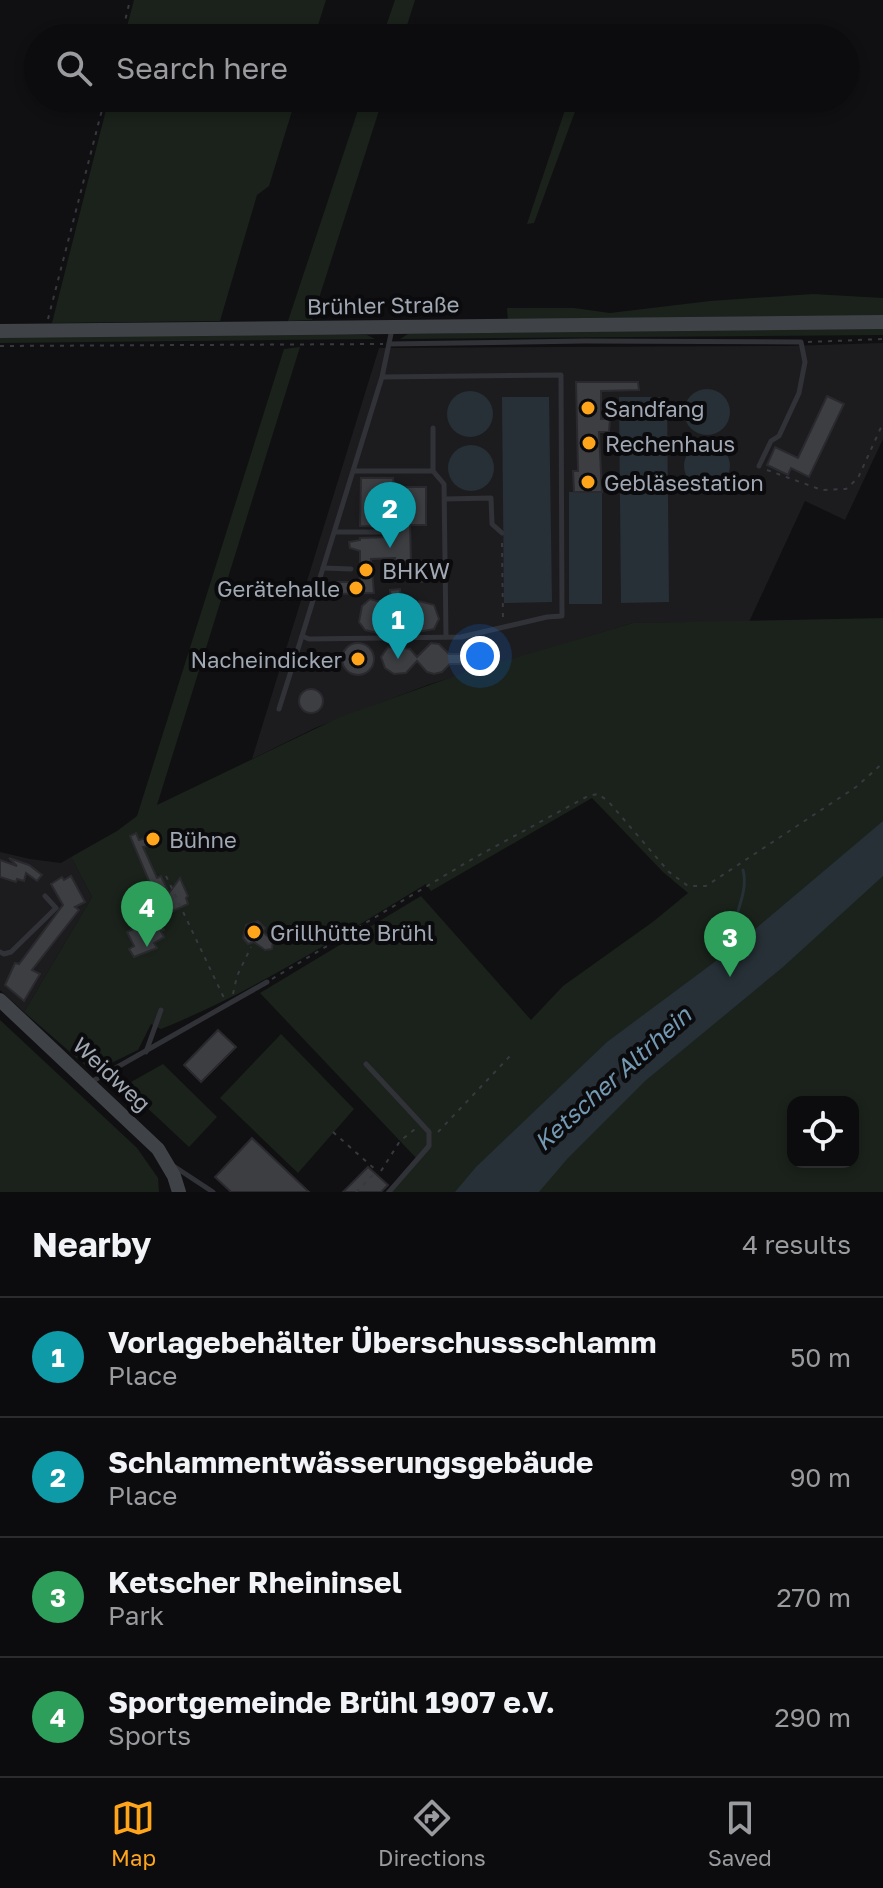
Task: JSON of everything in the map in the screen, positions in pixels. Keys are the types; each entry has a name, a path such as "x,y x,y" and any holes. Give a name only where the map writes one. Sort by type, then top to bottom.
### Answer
{"street":[{"name":"Brühler Straße","path":"0,331 390,336 883,322"},
{"name":"Weidweg","path":"0,1000 146,1136 167,1163 179,1192"}],"lane":[{"path":"279,709 382,377 390,336 801,342 805,362 799,393 779,436 771,441 759,466"},
{"path":"302,636 309,639 461,637 562,616 561,375 382,377"},
{"path":"433,428 433,471 444,484 445,499 446,637"},
{"path":"354,471 433,471"},
{"path":"445,499 491,498 492,524 502,533"},
{"path":"335,532 389,532"},
{"path":"323,568 351,569"},
{"path":"0,952 11,952 56,908 45,896"},
{"path":"89,1083 267,982"},
{"path":"146,1053 161,1010"},
{"path":"366,1064 429,1132 429,1146 389,1192"},
{"path":"167,1163 213,1192"}],"path":[{"path":"124,24 130,0"},
{"path":"45,332 101,112"},
{"path":"0,346 390,336"},
{"path":"801,342 883,339"},
{"path":"759,466 822,490 846,489 858,478 883,423"},
{"path":"502,533 503,627"},
{"path":"267,982 474,858 588,796 598,794 608,801 669,872 688,886 706,886 856,787 883,763"},
{"path":"166,876 228,1006"},
{"path":"232,995 251,947"},
{"path":"429,1142 511,1055"},
{"path":"356,1192 379,1171 400,1141 420,1123"},
{"path":"333,1132 396,1184"}],"shaded area":[{"path":"134,0 326,0 318,24 128,24"},
{"path":"395,0 415,0 407,24 387,24"},
{"path":"105,112 292,112 269,186 257,195 220,321 52,323"},
{"path":"357,112 379,112 312,320 288,321"},
{"path":"564,112 575,112 534,223 527,224"},
{"path":"813,294 883,298 883,317 508,322 507,308 574,308 610,313 710,301"},
{"path":"883,326 883,335 400,339 408,334"},
{"path":"367,335 375,339 0,343 0,336"},
{"path":"883,343 883,439 845,520 805,501 749,622 633,623 430,684 317,727 252,759 379,348"},
{"path":"300,347 157,805 340,717 466,672 633,623 883,618 883,1192 385,1192 417,1159 260,993 421,896 531,1020 563,986 688,893 663,872 592,798 431,891 426,884 230,998 161,1029 151,1024 138,1050 93,1072 24,1012 92,897 71,857 137,816 284,349"},
{"path":"0,852 61,863 71,857 92,897 24,1012 0,990"},
{"path":"0,1020 137,1148 158,1178 159,1192 0,1192"},
{"path":"281,1034 354,1109 298,1173 220,1098"},
{"path":"163,1064 217,1117 189,1147 124,1086"}],"water":[{"path":"707,389 723,396 730,412 723,428 707,435 691,428 684,412 691,396"},
{"path":"470,391 486,398 493,414 486,430 470,437 454,430 447,414 454,398"},
{"path":"502,397 549,397 552,602 504,603"},
{"path":"619,397 667,397 669,602 621,603"},
{"path":"707,443 723,450 730,466 723,482 707,489 691,482 684,466 691,450"},
{"path":"471,445 487,452 494,468 487,484 471,491 455,484 448,468 455,452"},
{"path":"569,492 602,492 602,604 569,604"},
{"name":"Ketscher Altrhein","path":"883,821 883,876 783,967 645,1081 568,1158 539,1192 455,1192 476,1167 607,1042 728,952"}],"building":[{"path":"576,382 638,382 639,390 601,391 601,419 610,419 609,432 599,432 602,492 574,492 573,471 578,471"},
{"path":"827,396 844,404 809,477 791,468 788,475 767,465 775,447 798,458"},
{"path":"361,478 393,478 394,487 426,487 426,525 410,525 411,561 437,561 438,581 421,582 421,570 408,572 395,567 395,558 371,559 374,593 337,594 337,582 360,582 360,551 350,548 349,542 360,538 390,537 394,533 390,527 360,526"},
{"path":"400,589 403,613 419,601 434,605 439,619 434,629 418,632 403,624 403,632 394,632 394,623 377,633 365,630 359,622 362,606 370,599 391,605 390,590"},
{"name":"Nacheindicker","path":"358,643 369,648 374,659 369,670 358,675 347,670 342,659 347,648"},
{"path":"394,643 403,643 403,648 410,649 417,657 431,643 439,644 449,654 464,654 464,664 450,664 442,672 434,674 427,672 417,661 406,673 394,674 385,668 381,657 388,647 402,648"},
{"path":"481,644 494,650 490,659 482,664 470,657 473,648"},
{"path":"311,689 319,693 323,701 319,709 311,713 303,709 299,701 303,693"},
{"path":"136,833 139,840 145,838 148,846 143,847 157,878 161,876 169,893 180,878 188,904 158,918 164,937 154,943 157,948 134,957 129,949 134,946 127,932 145,923 142,917 160,907 130,836"},
{"path":"9,858 29,865 42,875 37,881 26,873 24,881 17,879 16,882 0,877 0,860 17,866"},
{"path":"71,876 85,902 75,907 79,910 32,970 40,974 24,1001 5,985 15,963 19,964 63,905 51,884 62,877 64,880"},
{"path":"258,921 265,928 263,932 273,941 272,949 265,950 254,942 248,944 243,938 246,925"},
{"path":"218,1030 236,1047 201,1082 184,1065"},
{"path":"252,1138 309,1192 231,1192 215,1177"},
{"path":"368,1167 388,1185 381,1192 343,1192"}],"waterway":[{"path":"733,948 733,928 744,889 743,870"}],"place":[{"name":"Sandfang","path":"588,408"},
{"name":"Rechenhaus","path":"589,443"},
{"name":"Gebläsestation","path":"588,482"},
{"name":"Schlammentwässerungsgebäude","path":"390,548"},
{"name":"BHKW","path":"366,570"},
{"name":"Gerätehalle","path":"356,588"},
{"name":"Nacheindicker","path":"358,659"},
{"name":"Vorlagebehälter Überschussschlamm","path":"398,659"},
{"name":"Bühne","path":"153,839"},
{"name":"Grillhütte Brühl","path":"254,932"},
{"name":"Sportgemeinde Brühl 1907 e.V.","path":"147,947"},
{"name":"Ketscher Rheininsel","path":"730,977"}]}
